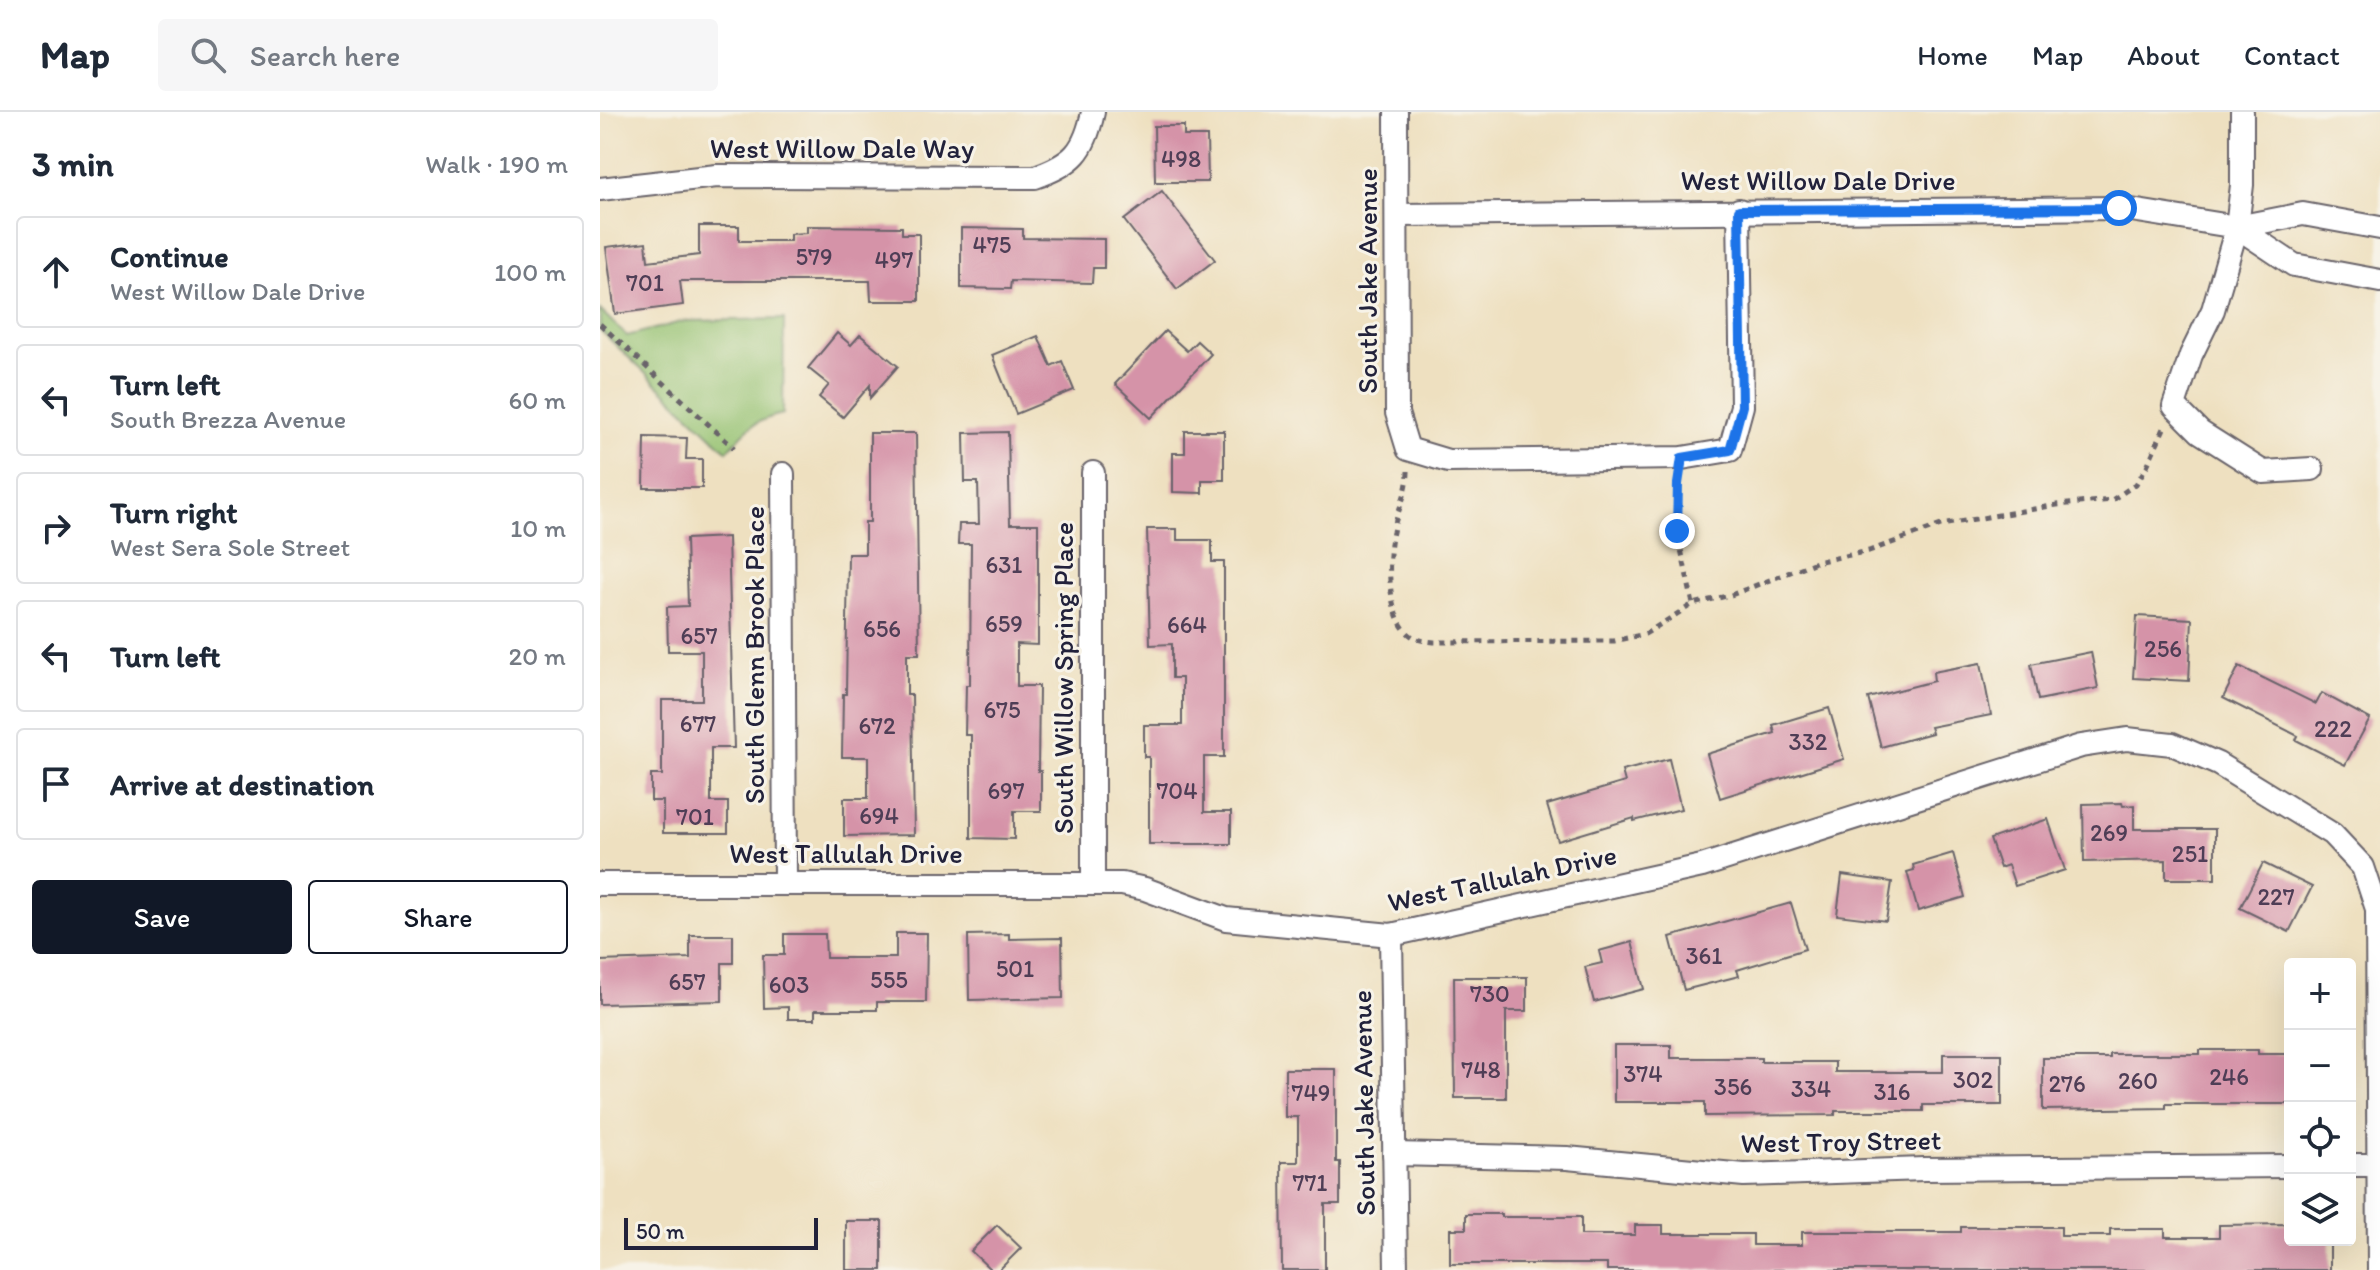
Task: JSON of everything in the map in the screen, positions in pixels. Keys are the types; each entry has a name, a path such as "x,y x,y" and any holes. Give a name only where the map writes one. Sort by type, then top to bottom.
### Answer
{"street":[{"name":"West Willow Dale Way","path":"600,189 717,176 1035,177 1058,169 1078,154 1089,133 1093,112"},
{"name":"South Jake Avenue","path":"1396,112 1397,413 1408,449"},
{"path":"2242,112 2242,185 2237,227 2213,310 2191,355 2174,406 2200,432 2263,472 2312,469"},
{"name":"West Willow Dale Drive","path":"1397,215 2119,208 2237,227 2303,214 2380,228"},
{"path":"1408,449 1448,461 1682,458 1730,450 1742,406 1739,210"},
{"name":"West Willow Dale Drive","path":"2237,227 2294,265 2380,281"},
{"name":"South Willow Spring Place","path":"1093,473 1093,883"},
{"name":"South Glenn Brook Place","path":"783,474 785,883"},
{"name":"West Tallulah Drive","path":"600,884 1093,883 1145,889 1226,919 1391,935 1702,866 2081,746 2127,739 2172,744 2218,764 2332,834 2363,867 2377,909 2379,1165"},
{"name":"South Jake Avenue","path":"1391,935 1396,1270"},
{"name":"West Troy Street","path":"1394,1154 1567,1158 1744,1175 1924,1169 2284,1166"},
{"path":"2356,1165 2379,1165 2379,1270"}],"path":[{"path":"600,324 734,448"},
{"path":"1408,449 1408,489 1392,533 1391,565 1394,612 1403,628 1415,638 1434,642 1614,641 1645,634 1693,604 1731,595 1816,562 1869,551 1941,525 2057,505 2112,500 2136,484 2174,406"},
{"path":"1682,458 1677,531 1693,604"}],"green space":[{"path":"600,310 627,336 685,321 784,319 783,414 751,426 727,451 600,330"}],"building":[{"path":"1154,126 1184,126 1184,136 1207,136 1208,182 1155,182"},
{"path":"1162,191 1215,260 1177,289 1124,220"},
{"path":"699,226 739,226 739,241 790,241 790,234 807,233 807,226 902,227 902,234 919,234 919,301 871,301 870,281 680,281 683,305 615,314 606,247 646,242 648,261 699,255"},
{"path":"961,228 1023,229 1023,238 1104,239 1104,268 1093,268 1092,283 1011,281 1010,289 961,288"},
{"path":"1165,331 1187,351 1197,341 1211,354 1151,418 1115,384"},
{"path":"837,333 851,345 860,335 898,366 870,398 870,385 843,417 819,397 829,385 808,368"},
{"path":"1038,336 1051,366 1062,361 1074,390 1016,414 992,355"},
{"path":"1185,431 1224,431 1224,480 1202,480 1202,493 1173,492 1173,453 1185,453"},
{"path":"1008,432 1010,524 1038,524 1038,645 1017,644 1017,686 1039,686 1041,811 1014,811 1014,839 971,838 971,735 965,735 966,685 970,685 971,544 958,544 959,524 979,524 978,482 965,482 964,433"},
{"path":"870,433 916,433 919,654 907,654 907,695 912,695 914,835 844,836 844,798 868,798 868,757 842,757 848,554 865,554 865,522 870,522"},
{"path":"645,437 687,438 686,459 702,459 702,488 644,488"},
{"path":"1147,529 1177,529 1177,540 1212,540 1212,562 1224,562 1224,757 1204,757 1204,812 1231,812 1231,844 1149,844 1149,757 1144,757 1144,725 1182,725 1182,678 1172,678 1172,644 1150,645"},
{"path":"728,537 734,748 711,748 711,802 728,802 728,833 663,833 663,801 651,801 651,775 662,775 662,700 702,700 702,651 668,651 667,607 688,606 686,539"},
{"path":"2137,616 2192,619 2189,681 2133,678"},
{"path":"2091,652 2098,688 2038,700 2031,664"},
{"path":"1981,663 1991,715 1930,727 1932,733 1881,747 1868,698 1934,681 1933,672"},
{"path":"2239,666 2316,704 2322,693 2370,719 2345,765 2296,740 2298,736 2223,698"},
{"path":"1829,708 1844,759 1720,798 1707,754 1775,733 1773,725"},
{"path":"1669,759 1681,809 1634,821 1634,818 1558,841 1547,805 1625,782 1622,771"},
{"path":"2122,803 2123,806 2134,805 2134,829 2215,829 2215,879 2166,879 2166,860 2084,862 2083,804"},
{"path":"2048,819 2065,870 2015,886 2008,865 2000,868 1990,839"},
{"path":"1953,853 1965,897 1918,911 1907,872 1914,870 1913,865"},
{"path":"2263,863 2312,887 2289,932 2240,908"},
{"path":"1842,875 1892,882 1886,921 1837,915"},
{"path":"1791,903 1805,949 1737,970 1739,976 1684,990 1670,937"},
{"path":"896,933 927,933 926,1002 877,1002 877,1010 815,1010 815,1019 788,1019 788,1007 764,1008 763,955 784,955 784,934 825,934 826,958 896,958"},
{"path":"1009,934 1009,939 1062,938 1063,998 969,1000 968,935"},
{"path":"690,935 733,935 733,963 722,963 722,1001 600,1004 600,961 690,958"},
{"path":"1632,942 1644,989 1594,1002 1585,967 1602,963 1599,951"},
{"path":"1454,977 1527,977 1527,1011 1506,1011 1506,1098 1455,1098"},
{"path":"1614,1045 1671,1045 1671,1058 1835,1062 1835,1072 1943,1072 1943,1054 2002,1054 2002,1105 1923,1105 1923,1111 1835,1111 1835,1115 1705,1116 1705,1102 1614,1102"},
{"path":"2200,1050 2258,1050 2258,1054 2284,1054 2284,1104 2166,1104 2166,1108 2043,1110 2043,1058 2200,1054"},
{"path":"1285,1069 1336,1069 1336,1162 1340,1162 1340,1204 1325,1204 1325,1270 1282,1270 1281,1162 1298,1162 1298,1117 1285,1117"},
{"path":"1466,1214 1581,1217 1581,1235 1635,1235 1635,1225 1663,1225 1663,1234 1753,1234 1753,1245 1802,1245 1802,1232 1961,1232 1961,1227 2061,1227 2061,1236 2110,1236 2110,1229 2165,1229 2165,1237 2219,1237 2219,1225 2284,1224 2284,1246 2330,1246 2330,1270 1607,1270 1607,1264 1450,1264 1450,1229 1466,1229"},
{"path":"846,1221 882,1221 882,1270 846,1270"},
{"path":"997,1225 1021,1248 999,1270 991,1270 971,1251"}],"route":[{"path":"1677,531 1682,458 1730,450 1742,406 1739,210 2119,208"}]}
